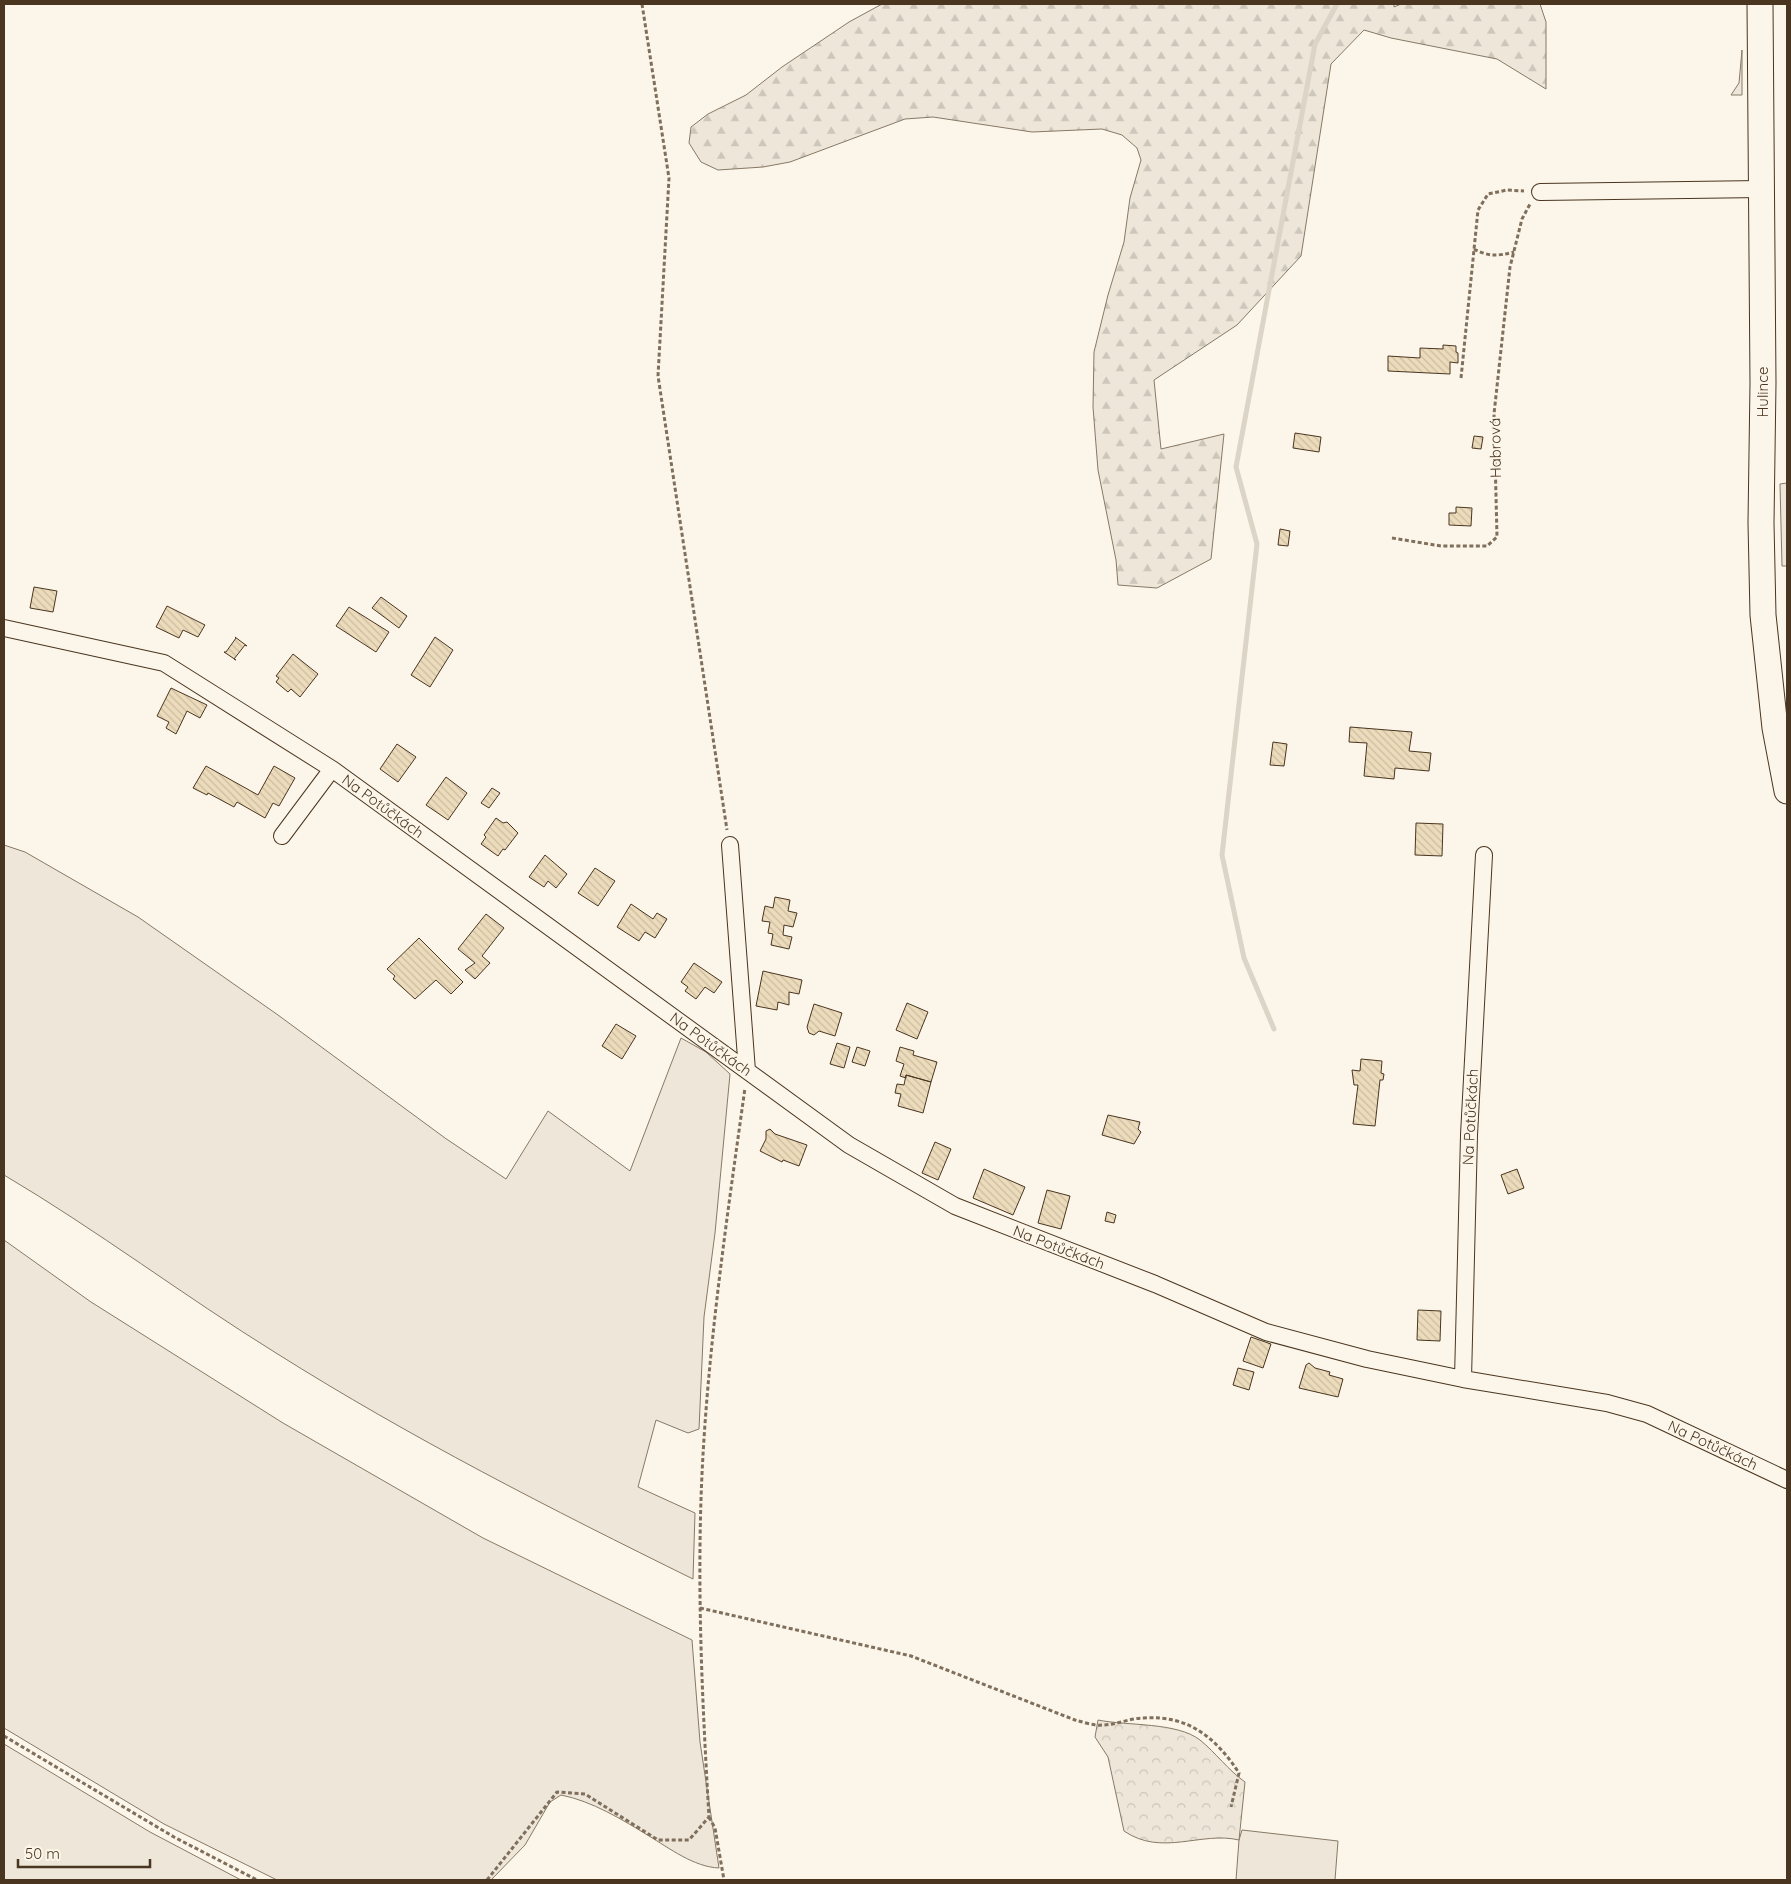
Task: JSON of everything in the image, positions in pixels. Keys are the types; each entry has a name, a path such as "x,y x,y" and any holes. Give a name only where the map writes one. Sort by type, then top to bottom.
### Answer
{"main road":[{"name":"Hulince","path":"1760,4 1762,189 1761,523 1763,614 1770,691 1786,785"}],"street":[{"path":"1540,192 1762,189"},
{"name":"Na Potůčkách","path":"4,628 164,663 332,769 848,1145 954,1206 1155,1284 1266,1332 1367,1359 1462,1379 1607,1403 1647,1414 1787,1480"},
{"path":"282,836 332,769"},
{"path":"730,845 747,1071"},
{"name":"Na Potůčkách","path":"1462,1379 1469,1135 1484,855"}],"path":[{"path":"642,4 669,178 658,376 730,845"},
{"path":"1461,378 1478,210 1488,194 1507,190 1540,192"},
{"name":"Habrová","path":"1392,538 1441,546 1487,546 1497,537 1494,414 1510,267 1522,219 1531,201 1540,192"},
{"path":"1474,249 1483,254 1497,256 1514,252"},
{"path":"724,1880 715,1828 709,1817 702,1704 700,1608 703,1455 716,1301 747,1071"},
{"path":"700,1608 911,1656 1075,1720 1100,1726 1144,1718 1165,1719 1190,1725 1207,1734 1226,1753 1239,1773 1231,1807"},
{"path":"4,1736 174,1837 257,1880"},
{"path":"487,1880 557,1792 585,1794 658,1840 689,1840 709,1817"}],"green space":[{"path":"882,4 1394,4 1394,7 1401,4 1540,4 1546,22 1546,89 1497,59 1391,38 1364,30 1331,64 1301,256 1237,325 1154,380 1161,449 1224,434 1211,559 1157,588 1118,585 1116,560 1098,470 1093,407 1094,352 1124,242 1130,198 1141,160 1137,148 1122,135 1102,129 1032,132 933,117 905,119 790,162 763,167 718,170 701,162 689,143 691,127 708,114 746,95 782,67 849,22"},
{"path":"1742,50 1742,95 1731,95 1739,83"},
{"path":"4,845 25,852 138,917 278,1015 445,1138 506,1179 548,1111 630,1171 681,1038 706,1052 730,1074 715,1233 704,1317 699,1429 688,1433 656,1420 638,1487 695,1513 693,1579 482,1472 378,1414 242,1331 73,1218 4,1175"},
{"path":"4,1240 91,1302 283,1423 483,1538 692,1640 700,1742 719,1868 691,1861 607,1812 561,1795 550,1802 525,1845 491,1880 277,1880 164,1824 4,1728"},
{"path":"1098,1720 1165,1727 1190,1734 1200,1740 1245,1782 1239,1840 1210,1838 1182,1842 1153,1842 1138,1838 1124,1831 1108,1757 1095,1737"},
{"path":"4,1744 150,1832 241,1880 4,1880"},
{"path":"1242,1830 1338,1841 1335,1880 1236,1880 1239,1840"}],"shaded area":[{"path":"1787,483 1787,566 1782,566 1780,484"}],"building":[{"path":"1443,345 1456,346 1456,352 1458,353 1458,363 1450,362 1450,374 1388,371 1388,356 1420,358 1420,348 1443,349"},
{"path":"1295,433 1321,437 1319,452 1293,448"},
{"path":"1474,436 1483,437 1481,449 1472,448"},
{"path":"1456,507 1472,508 1471,526 1449,525 1449,513 1456,513"},
{"path":"1280,529 1290,531 1288,546 1278,545"},
{"path":"34,587 57,591 53,612 30,608"},
{"path":"381,597 407,616 399,628 372,608"},
{"path":"167,606 205,625 198,637 183,630 179,638 156,627"},
{"path":"349,607 389,632 376,652 336,626"},
{"path":"235,637 247,646 245,645 234,659 224,652 226,652"},
{"path":"435,637 453,650 430,687 411,675"},
{"path":"293,654 318,674 300,697 291,689 288,692 276,682 279,678 276,676"},
{"path":"171,688 207,705 200,718 187,711 176,734 166,728 169,722 157,716"},
{"path":"1350,727 1412,732 1409,751 1431,753 1429,771 1395,768 1394,779 1364,776 1367,743 1349,742"},
{"path":"1273,742 1287,744 1284,766 1270,765"},
{"path":"397,744 416,757 398,782 380,769"},
{"path":"206,766 258,795 274,766 295,778 279,806 273,803 265,818 237,802 234,807 208,793 207,795 193,788"},
{"path":"446,777 467,793 448,820 426,805"},
{"path":"492,788 500,793 489,808 481,803"},
{"path":"496,818 503,823 507,822 518,833 498,856 481,844 486,837 484,835"},
{"path":"1416,823 1443,824 1442,856 1415,855"},
{"path":"545,855 567,874 556,888 548,881 544,887 529,877"},
{"path":"595,868 615,881 598,906 578,893"},
{"path":"775,897 790,900 788,911 797,913 793,927 784,925 783,935 792,937 789,949 771,945 773,934 768,933 770,922 762,921 765,906 773,908"},
{"path":"631,904 653,919 657,913 667,919 655,938 645,932 639,941 617,927"},
{"path":"486,914 504,928 482,956 490,963 475,979 465,970 475,963 458,949"},
{"path":"419,938 463,982 451,994 436,980 415,999 393,979 395,976 387,969"},
{"path":"694,963 722,982 714,993 705,987 696,999 685,991 688,987 681,982"},
{"path":"763,971 802,980 799,994 789,992 789,1005 778,1002 777,1010 756,1006"},
{"path":"907,1003 928,1012 917,1039 896,1030"},
{"path":"814,1004 842,1013 835,1036 819,1031 814,1035 809,1033 807,1027"},
{"path":"616,1024 636,1036 622,1059 602,1046"},
{"path":"837,1043 850,1047 844,1068 830,1064"},
{"path":"857,1047 870,1051 865,1066 852,1062"},
{"path":"900,1047 914,1051 913,1055 937,1062 931,1082 906,1075 906,1078 900,1076 904,1064 896,1061"},
{"path":"1361,1059 1382,1061 1381,1073 1384,1074 1383,1080 1380,1080 1375,1126 1353,1124 1358,1085 1354,1085 1352,1070 1360,1071"},
{"path":"906,1075 931,1082 923,1113 898,1106 901,1094 895,1093 897,1084 904,1085"},
{"path":"1108,1115 1140,1122 1138,1129 1141,1132 1134,1144 1102,1135"},
{"path":"770,1129 775,1134 807,1145 799,1166 783,1160 782,1162 760,1151 766,1139 766,1131"},
{"path":"935,1142 951,1149 938,1180 922,1173"},
{"path":"984,1169 1025,1187 1013,1215 973,1198"},
{"path":"1517,1169 1524,1188 1508,1194 1501,1175"},
{"path":"1047,1190 1070,1196 1061,1229 1038,1223"},
{"path":"1107,1212 1116,1215 1114,1223 1105,1221"},
{"path":"1418,1310 1441,1311 1440,1341 1417,1340"},
{"path":"1251,1337 1271,1344 1263,1368 1243,1361"},
{"path":"1309,1363 1315,1368 1330,1372 1329,1375 1343,1379 1338,1397 1299,1388 1306,1365"},
{"path":"1238,1368 1254,1372 1249,1390 1233,1385"}],"waterway":[{"path":"1274,1029 1244,958 1222,855 1257,544 1236,467 1315,44 1337,4"}]}
